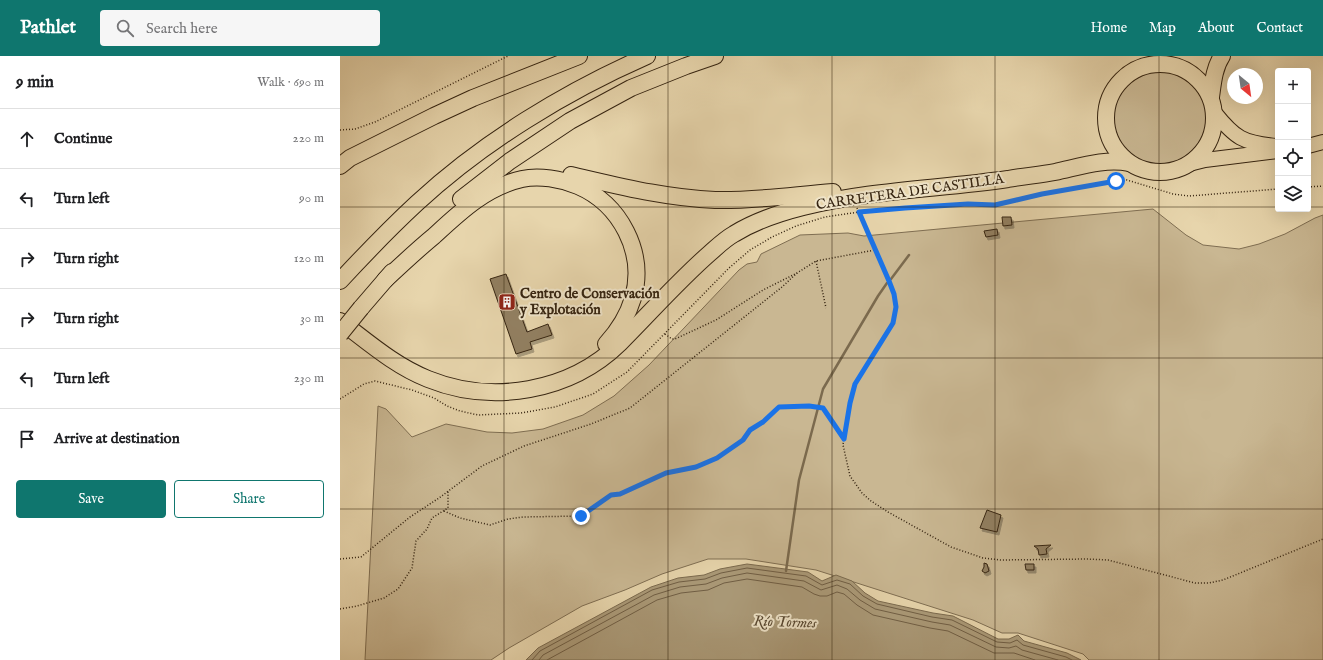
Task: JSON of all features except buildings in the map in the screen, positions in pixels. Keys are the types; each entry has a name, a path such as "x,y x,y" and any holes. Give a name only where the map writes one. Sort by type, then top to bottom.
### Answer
{"highway":[{"path":"557,66 579,56"},
{"path":"343,162 467,101 522,78 588,56"},
{"path":"340,281 374,243 418,202 458,169 500,138 556,101 616,69 647,56"},
{"path":"340,321 351,307 424,230 510,161 570,121 632,88 715,56"},
{"path":"1211,97 1214,79 1222,56"},
{"path":"1150,60 1158,63 1170,64 1180,62 1204,84 1211,97 1215,113 1214,128 1209,142 1201,155 1189,164 1174,171 1159,172 1143,170 1129,163 1119,154 1111,142 1107,129 1106,115 1108,102 1114,89 1123,78 1150,60"},
{"name":"CARRETERA DE CASTILLA","path":"340,321 394,362 427,379 460,389 479,392 512,392 529,390 565,379 586,369 611,351 698,264 736,232 748,225 780,213 853,197 1052,172 1103,162 1119,161 1129,163"},
{"path":"385,280 418,244 467,200 480,191 505,178 521,174 540,172 571,175 646,193 677,198 714,200 739,200 856,190 948,186"},
{"path":"340,334 351,307 385,280 457,214 476,199 507,183 524,178 543,178 566,181 587,190 598,197 614,211 624,227 632,247 636,274 633,298 626,317 614,336 594,354 565,370 545,378 495,385 463,382 429,372 399,355 351,307"}],"main road":[{"path":"1215,113 1236,135 1244,140 1261,145 1275,147"},
{"path":"1311,145 1323,142"},
{"path":"1189,164 1205,160 1275,151"}],"path":[{"path":"340,130 355,129 375,122 508,56"},
{"path":"340,400 364,384 374,381 412,390 434,398 447,406 460,411 478,415 521,413 576,401 593,394 627,372 729,268 750,250 772,237 796,226 825,217 905,208 968,204 995,205 1042,194 1116,181 1132,181 1173,194 1189,196 1275,189"},
{"path":"1311,187 1323,186"},
{"path":"853,197 894,294 896,307 893,323 855,384 850,403 843,445 850,476 862,493 871,501 951,547 983,558 1108,560 1194,583 1210,583 1238,575 1323,539"},
{"path":"340,559 361,557 410,517 482,466 524,446 591,424 630,408 797,274 816,261 875,250"},
{"path":"816,261 826,308"},
{"path":"665,334 672,339 675,339 716,320 763,290 797,274"},
{"path":"444,511 460,518 490,525 508,519 523,517 581,516 611,495 620,494 666,473 696,467 717,458 743,440 750,430 763,422 779,407 809,406 823,408 844,439"},
{"path":"340,609 357,606 384,598 398,589 412,568 416,541 427,529 432,518 448,508 448,491"}],"shaded area":[{"path":"1161,69 1180,73 1196,83 1206,99 1210,118 1206,137 1196,153 1180,163 1161,167 1142,163 1126,153 1116,137 1112,118 1116,99 1126,83 1142,73"},
{"path":"1153,209 1186,235 1203,245 1239,249 1259,244 1285,234 1323,215 1323,660 1089,660 1083,654 1018,633 1002,633 973,620 816,570 746,559 708,559 662,574 582,606 491,660 365,660 378,406 386,409 412,437 446,424 487,432 512,433 543,429 583,415 614,396 649,365 739,270 747,264 757,262 761,254 800,235 848,233 864,236"}],"water":[{"name":"Río Tormes","path":"747,564 808,572 822,581 836,575 852,581 865,593 878,601 953,616 998,639 1009,639 1018,635 1024,641 1067,653 1081,660 526,660 538,648 651,587 678,578 704,575 720,569"}],"waterway":[{"path":"891,279 909,255"},
{"path":"786,571 799,480 823,389 887,283"}],"place":[{"name":"Centro de Conservación y Explotación","path":"507,302"}],"route":[{"path":"581,516 611,495 620,494 666,473 696,467 717,458 743,440 750,430 763,422 779,407 809,406 823,408 844,439 855,384 893,323 896,307 894,294 889,281 859,212 968,204 995,205 1042,194 1116,181"}]}
